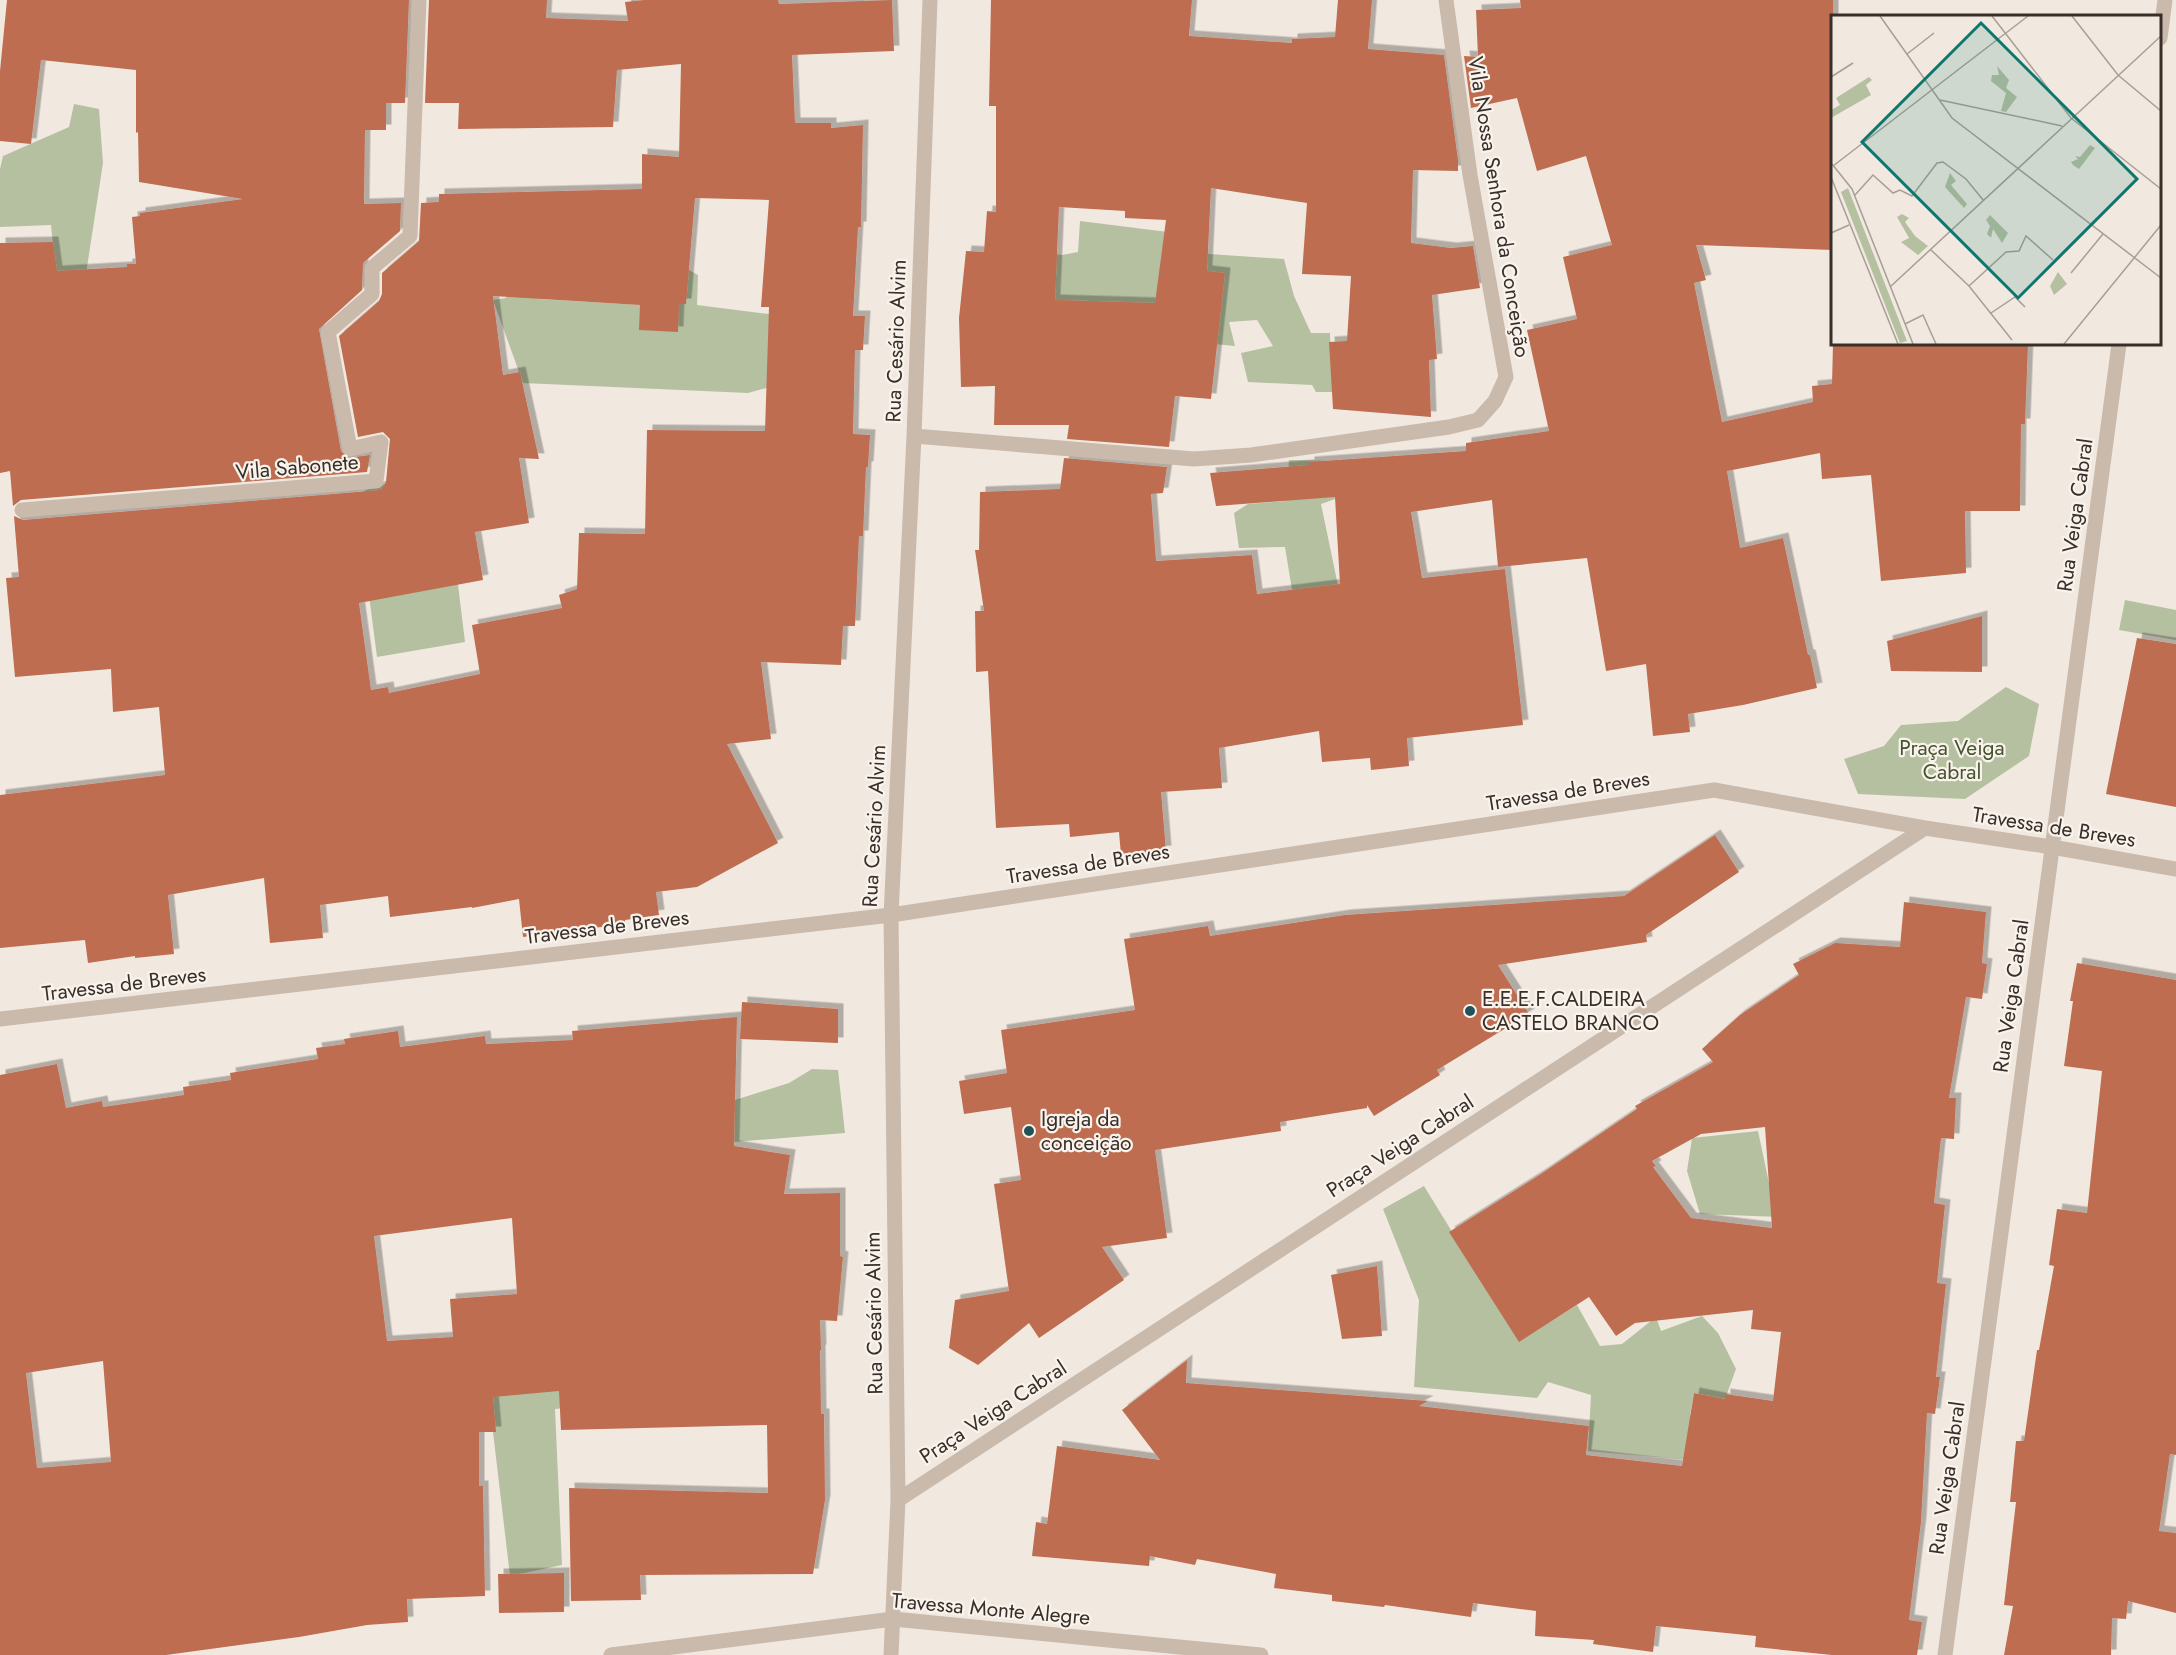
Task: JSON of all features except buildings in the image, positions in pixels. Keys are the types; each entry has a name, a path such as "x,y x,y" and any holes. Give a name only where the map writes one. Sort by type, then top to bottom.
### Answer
{"street":[{"name":"Vila Sabonete","path":"22,510 376,481 381,442 350,449 328,332 372,294 372,268 410,236 420,0"},
{"name":"Rua Cesário Alvim","path":"891,1655 897,1500 891,915 914,436 930,0"},
{"name":"Vila Nossa Senhora da Conceição","path":"914,436 1194,459 1251,455 1449,427 1478,420 1495,401 1506,376 1470,175 1446,0"},
{"path":"2161,28 2164,0"},
{"name":"Rua Veiga Cabral","path":"1944,1655 2119,345"},
{"name":"Travessa de Breves","path":"0,1020 891,915 1714,790 2176,870"},
{"name":"Praça Veiga Cabral","path":"897,1500 1925,828"},
{"name":"Travessa Monte Alegre","path":"611,1655 892,1619 1261,1655"}],"green space":[{"path":"74,104 99,109 103,163 80,313 65,358 51,225 0,227 0,169 3,156 69,127"},
{"path":"1080,221 1192,235 1194,253 1284,259 1294,296 1311,333 1330,333 1331,367 1347,392 1316,392 1312,385 1248,382 1241,353 1273,346 1257,320 1229,322 1235,346 1192,342 1077,302 1010,297 1010,247 1062,255 1078,252"},
{"path":"665,257 698,275 697,305 769,314 777,385 748,393 523,383 493,300 506,298 502,269 539,299 659,306"},
{"path":"442,454 465,642 377,657 356,495"},
{"path":"1289,460 1340,461 1338,498 1321,504 1341,600 1292,590 1285,547 1239,548 1234,513 1248,504 1286,501"},
{"path":"2125,600 2176,610 2176,640 2119,630"},
{"name":"Praça Veiga Cabral","path":"2006,687 2039,704 2029,756 1965,799 1858,794 1844,759 1884,746 1901,725 1958,721"},
{"path":"812,1069 838,1070 845,1133 734,1142 735,1100 789,1083"},
{"path":"1758,1131 1769,1183 1802,1180 1811,1218 1700,1214 1687,1171 1692,1138"},
{"path":"1424,1186 1519,1341 1577,1305 1600,1346 1622,1344 1656,1317 1661,1331 1702,1316 1718,1333 1736,1369 1725,1399 1694,1393 1690,1415 1721,1421 1768,1467 1588,1451 1591,1395 1548,1382 1537,1398 1414,1387 1419,1300 1383,1209"},
{"path":"480,1322 591,1405 555,1409 562,1565 510,1576"}],"place":[{"name":"E.E.E.F.CALDEIRA CASTELO BRANCO","path":"1470,1011"},
{"name":"Igreja da conceição","path":"1029,1131"}]}
